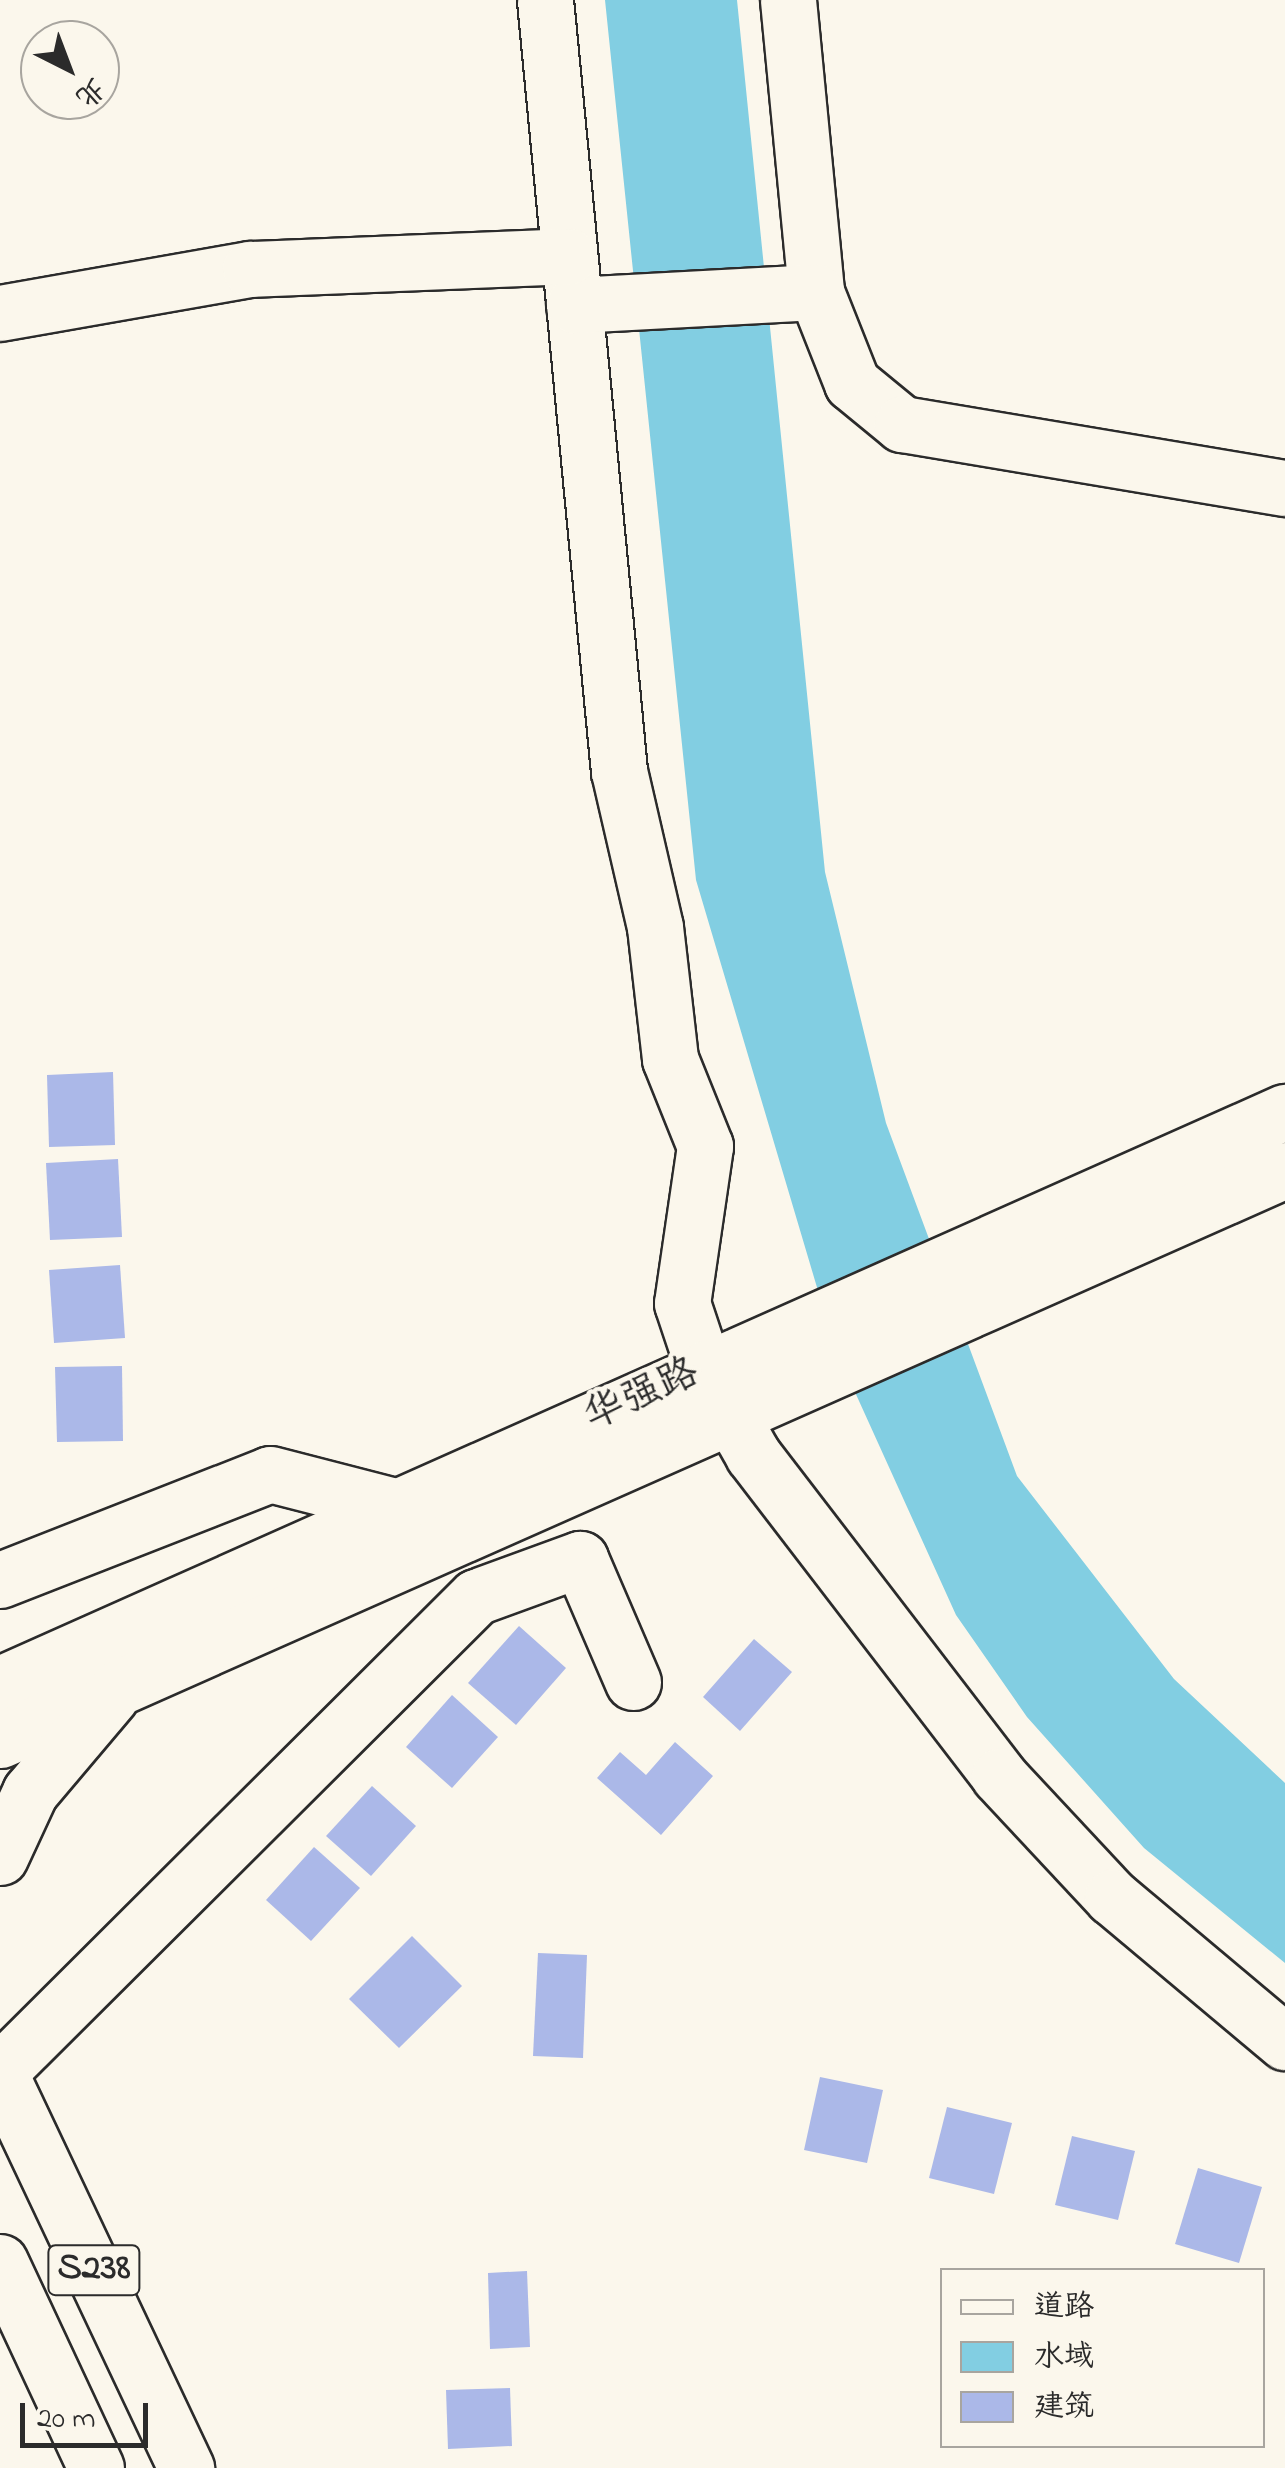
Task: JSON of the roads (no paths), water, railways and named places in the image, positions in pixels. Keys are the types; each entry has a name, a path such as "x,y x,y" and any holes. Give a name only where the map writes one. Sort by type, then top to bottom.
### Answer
{"street":[{"path":"545,0 619,771 655,927 670,1060 706,1146 682,1303 716,1391 1000,1776 1112,1898 1285,2042"},
{"path":"788,0 816,292 852,382 902,424 1285,488"},
{"path":"0,314 250,268 816,292"},
{"name":"华强路","path":"0,1740 118,1687 1285,1112"},
{"name":"华强路","path":"0,1684 391,1505 716,1391 1285,1170"},
{"path":"0,1580 270,1474 391,1505"},
{"path":"0,2073 476,1598 580,1559 633,1682"},
{"path":"0,1663 64,1655"},
{"path":"0,1857 30,1792 118,1687"},
{"name":"S238","path":"0,2073 186,2468"},
{"name":"S238","path":"0,2262 96,2468"}],"water":[{"path":"605,0 737,0 825,872 886,1123 1017,1476 1174,1679 1285,1783 1285,1963 1144,1848 1027,1717 956,1615 835,1348 696,880"}]}
